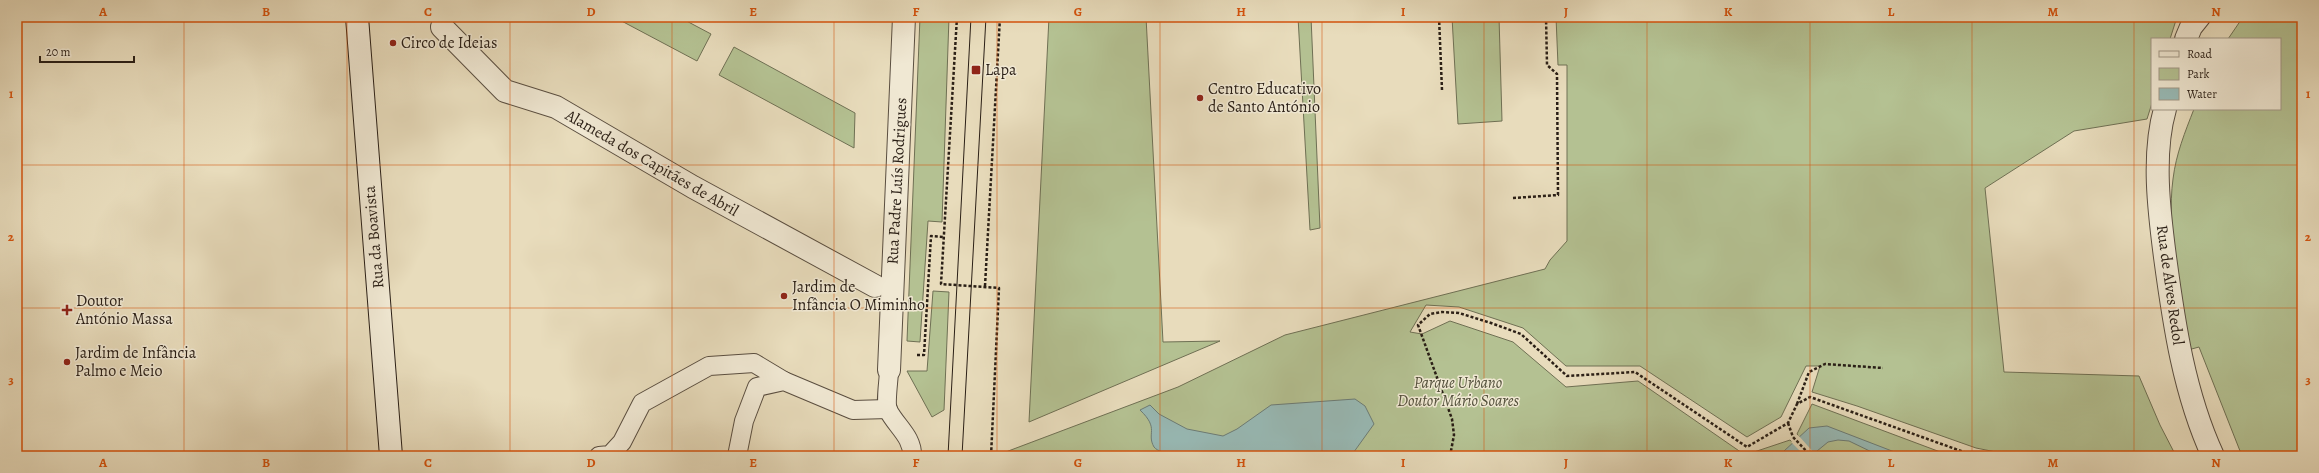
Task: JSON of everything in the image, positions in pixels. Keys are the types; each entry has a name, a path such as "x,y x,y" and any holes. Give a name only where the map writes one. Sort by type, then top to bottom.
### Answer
{"street":[{"name":"Rua da Boavista","path":"357,17 392,456"},
{"name":"Rua Padre Luís Rodrigues","path":"889,370 904,17"},
{"path":"2186,38 2191,27 2199,17"},
{"name":"Alameda dos Capitães de Abril","path":"442,27 505,91 556,107 693,187 875,286"},
{"name":"Rua de Alves Redol","path":"2165,110 2159,164 2160,215 2174,330 2181,361 2213,456"}],"lane":[{"path":"599,456 610,455 622,442 642,403 709,366 754,363 784,381 853,410 888,409"},
{"path":"889,370 888,409 904,431 913,450 912,456"},
{"path":"737,456 744,421 757,387 784,381"}],"path":[{"path":"957,17 941,284 999,288 991,456"},
{"path":"985,286 1000,17"},
{"path":"1439,17 1442,90"},
{"path":"1513,198 1558,195 1557,74 1547,65 1546,17"},
{"path":"909,355 924,356 931,236 944,237"},
{"path":"1450,456 1454,435 1452,419 1418,325 1430,314 1442,312 1459,313 1521,334 1567,376 1635,372 1747,447 1788,423 1809,372 1824,364 1883,368"},
{"path":"1797,404 1810,397 1975,456"},
{"path":"1788,423 1793,437 1811,456"}],"green space":[{"path":"614,17 679,17 711,34 697,61"},
{"path":"920,17 949,17 942,222 928,221 920,342 907,341"},
{"path":"1049,17 1146,17 1163,342 1220,341 1029,422"},
{"path":"1298,17 1311,17 1320,228 1310,230"},
{"path":"1452,17 1499,17 1502,121 1458,124"},
{"name":"Parque Urbano Doutor Mário Soares","path":"1556,17 2177,17 2170,38 2151,38 2151,106 2147,119 2074,131 1985,188 2004,372 2139,376 2160,425 2176,456 2016,456 1976,448 1857,406 1812,392 1820,366 1806,366 1781,417 1747,437 1640,366 1566,366 1523,328 1459,307 1426,305 1410,332 1422,334 1450,321 1513,342 1566,387 1638,381 1745,455 1790,440 1805,456 1002,456 1003,453 1178,387 1285,335 1545,269 1550,260 1567,241 1567,65 1558,65"},
{"path":"2243,17 2302,17 2302,456 2242,456 2199,347 2188,350 2173,242 2171,199 2174,170 2184,135 2194,110 2281,110 2281,38 2229,38"},
{"path":"734,47 855,113 854,148 719,75"},
{"path":"933,291 949,292 944,410 932,417 907,371 927,371"},
{"path":"1812,404 1951,456 1817,456 1797,434"}],"water":[{"path":"1355,399 1365,406 1374,424 1351,456 1171,456 1154,447 1151,438 1152,430 1150,422 1140,410 1150,405 1159,414 1187,429 1223,436 1237,429 1271,405"},
{"path":"1827,426 1905,456 1880,456 1849,441 1838,440 1828,442 1811,456 1783,456 1784,451 1809,428"}],"pier":[{"path":"1798,435 1816,455 1805,456 1791,442"}],"tram line":[{"path":"948,456 971,17"},
{"path":"962,456 986,17"}],"place":[{"name":"Circo de Ideias","path":"393,43"},
{"name":"Lapa","path":"976,70"},
{"name":"Centro Educativo de Santo António","path":"1200,98"},
{"name":"Jardim de Infância O Miminho","path":"784,296"},
{"name":"Doutor António Massa","path":"67,310"},
{"name":"Jardim de Infância Palmo e Meio","path":"67,362"}]}
